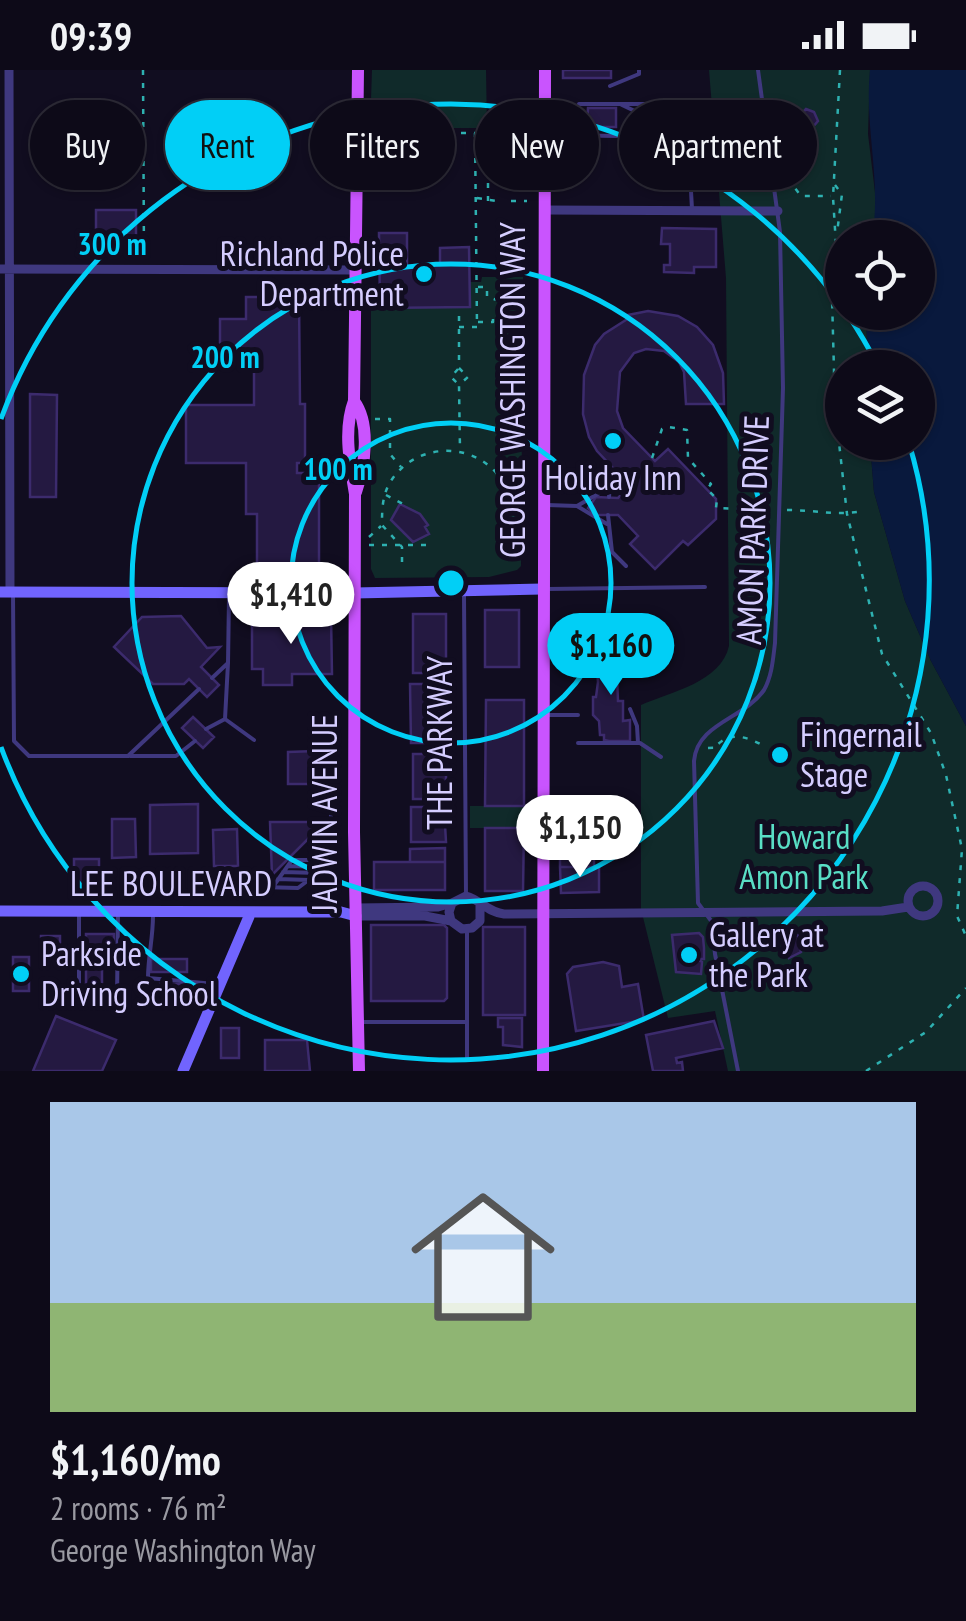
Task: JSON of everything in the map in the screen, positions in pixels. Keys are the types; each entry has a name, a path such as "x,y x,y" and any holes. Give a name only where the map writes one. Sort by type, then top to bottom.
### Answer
{"main road":[{"name":"JADWIN AVENUE","path":"358,70 354,401 348,415 355,494 358,1071"},
{"name":"GEORGE WASHINGTON WAY","path":"545,70 545,100"},
{"name":"GEORGE WASHINGTON WAY","path":"543,1071 544,190"},
{"name":"JADWIN AVENUE","path":"354,401 362,412 364,455 355,494"}],"street":[{"path":"9,70 5,269 8,592 542,589"},
{"path":"544,210 778,211"},
{"path":"5,269 356,270"},
{"path":"466,896 498,913 882,911 908,907"},
{"name":"LEE BOULEVARD","path":"356,912 438,907 466,896"},
{"path":"451,921 452,903"},
{"path":"467,929 480,921 480,905"},
{"name":"LEE BOULEVARD","path":"0,910 356,912 425,916 467,929"},
{"path":"183,1071 252,912"}],"lane":[{"path":"610,86 639,74 639,70"},
{"name":"AMON PARK DRIVE","path":"696,748 703,736 754,700 770,676 775,643 783,360 778,211 758,70"},
{"path":"599,136 688,136 692,211"},
{"path":"577,506 610,488 608,498"},
{"path":"542,505 577,506 607,524"},
{"path":"608,515 612,552 626,566"},
{"path":"542,589 705,587"},
{"name":"THE PARKWAY","path":"464,590 466,896"},
{"path":"8,592 14,741 29,756 176,756 195,741"},
{"path":"225,719 229,592"},
{"path":"212,678 228,663"},
{"path":"128,756 200,689"},
{"path":"630,710 637,726 638,743"},
{"path":"543,716 578,715"},
{"path":"206,729 225,719"},
{"path":"225,719 254,740"},
{"path":"578,743 638,743 661,757"},
{"path":"696,748 697,900 712,923 738,1071"},
{"path":"261,888 298,888 327,866 331,860 331,790"},
{"path":"272,888 292,860 331,860"},
{"path":"288,866 327,866"},
{"path":"283,872 318,872"},
{"path":"278,879 309,880"},
{"path":"79,911 79,998 117,998 118,912"},
{"path":"153,912 148,978 220,984"},
{"path":"467,929 467,1058"},
{"path":"358,1022 467,1022"}],"path":[{"path":"143,70 144,269"},
{"path":"834,220 840,70"},
{"path":"455,133 474,133 477,327 459,327"},
{"path":"834,183 842,194 840,220"},
{"path":"488,190 488,201"},
{"path":"796,190 801,196 833,196"},
{"path":"475,198 497,201"},
{"path":"511,201 527,201"},
{"path":"476,287 487,287 488,297 502,307 502,317 493,316 493,322 477,322"},
{"path":"502,307 507,302 516,302 518,295 526,295"},
{"path":"497,300 504,297 507,302"},
{"path":"459,316 460,368 468,377 459,385"},
{"path":"833,330 835,407 847,514 882,654 931,732 950,790 964,851 956,892 957,916 965,933"},
{"path":"460,368 451,377 459,385 460,451"},
{"path":"369,419 390,420 390,454 402,468"},
{"path":"652,458 662,429 687,430 688,458 707,476 711,484 707,488 717,499 716,508 815,510 834,515 864,512"},
{"path":"369,538 382,525 385,494 402,468 426,453 460,451 483,461 507,490 515,560"},
{"path":"364,455 390,454"},
{"path":"385,494 407,506"},
{"path":"382,525 401,545 402,562"},
{"path":"369,545 434,545"},
{"path":"696,748 716,748 723,740 741,737 764,746"},
{"path":"956,892 964,892"},
{"path":"866,1071 926,1032 966,988"}],"green space":[{"path":"372,70 486,70 487,100 475,100 475,128 455,128 455,100 371,100"},
{"name":"Howard Amon Park","path":"709,70 870,70 868,134 875,220 825,220 825,330 867,330 867,350 825,350 825,460 871,460 874,492 905,601 966,726 966,1071 728,1071 715,1011 668,1018 641,909 641,705 706,677 716,669 729,646 726,278 719,190 817,190 817,100 711,100"},
{"path":"482,277 523,277 521,566 489,577 375,578 371,569 371,309 469,307 470,282 481,282"},
{"path":"470,806 524,806 524,828 470,828"}],"water":[{"path":"870,70 966,70 966,726 905,601 874,492 871,460 935,460 935,350 867,350 867,330 935,330 935,220 874,220"}],"building":[{"path":"563,70 611,70 611,78 563,78"},
{"path":"599,108 616,108 616,127 599,127"},
{"path":"96,210 136,210 136,246 96,246"},
{"path":"662,228 716,229 716,267 694,267 694,273 664,272 664,265 670,265 670,244 661,244"},
{"name":"Richland Police Department","path":"379,233 407,233 407,266 440,265 440,248 469,247 470,307 380,308"},
{"path":"246,297 299,297 305,463 297,463 297,473 319,473 319,566 257,566 257,514 246,514 246,463 186,463 186,405 254,405 254,356 220,357 220,319 246,319"},
{"name":"Holiday Inn","path":"648,311 678,316 697,327 713,345 723,373 724,404 686,404 684,372 679,362 664,351 646,349 634,353 620,372 617,411 623,428 655,461 668,449 716,499 716,519 688,545 683,541 655,569 630,544 638,536 618,515 595,515 588,508 596,497 618,498 630,486 597,451 583,414 584,375 595,345 628,315"},
{"path":"30,394 57,395 56,497 30,497"},
{"path":"400,504 420,514 429,534 413,542 391,520"},
{"path":"485,610 519,610 519,667 485,667"},
{"path":"413,614 446,614 446,673 413,673"},
{"path":"331,615 332,674 292,674 292,685 263,685 263,669 252,669 252,616"},
{"path":"181,616 207,648 220,647 201,667 219,685 207,697 189,679 184,684 153,684 114,647 142,617"},
{"path":"621,653 629,659 630,675 617,677 618,701 623,701 623,721 630,720 630,741 609,741 600,735 599,721 593,715 598,682 596,656"},
{"path":"410,684 445,684 446,743 411,743"},
{"path":"486,700 524,700 524,806 485,806"},
{"path":"193,717 214,737 203,748 182,728"},
{"path":"316,751 316,784 288,784 288,752"},
{"path":"413,754 446,754 446,799 413,799"},
{"path":"198,804 198,853 150,854 150,805"},
{"path":"411,807 444,807 446,842 411,842"},
{"path":"112,819 135,819 136,857 112,858"},
{"path":"270,822 325,822 272,875"},
{"path":"634,823 634,844 562,844 561,824"},
{"path":"485,828 524,828 523,891 485,891"},
{"path":"237,829 238,866 214,866 213,830"},
{"path":"445,848 445,862 410,862 410,849"},
{"path":"560,848 594,848 594,867 560,867"},
{"path":"74,859 99,859 99,884 74,884"},
{"path":"374,862 445,862 445,890 374,890"},
{"path":"560,867 599,867 599,892 561,893"},
{"path":"371,925 447,928 444,1001 371,1001"},
{"path":"483,927 525,927 525,1015 483,1015"},
{"name":"Gallery at the Park","path":"699,933 703,937 704,959 696,959 702,962 701,974 676,972 672,935"},
{"path":"86,934 114,934 114,962 102,962 102,994 86,994"},
{"path":"798,935 801,952 789,958 783,938"},
{"path":"41,936 60,936 60,959 41,959"},
{"name":"Parkside Driving School","path":"13,957 29,957 29,991 13,991"},
{"path":"151,959 187,959 187,972 151,972"},
{"path":"603,962 619,966 622,987 638,984 644,1020 576,1031 567,974 573,967"},
{"path":"160,984 185,984 185,994 160,994"},
{"path":"56,1016 116,1040 102,1071 33,1071"},
{"path":"498,1018 522,1018 522,1047 503,1045 503,1027 498,1027"},
{"path":"714,1021 723,1048 676,1058 677,1063 682,1062 683,1071 653,1071 646,1035"},
{"path":"221,1028 239,1028 239,1058 221,1058"},
{"path":"265,1040 307,1040 310,1071 265,1071"}],"place":[{"name":"Richland Police Department","path":"424,274"},
{"name":"Holiday Inn","path":"613,441"},
{"name":"Fingernail Stage","path":"780,755"},
{"name":"Gallery at the Park","path":"689,955"},
{"name":"Parkside Driving School","path":"21,974"}]}
